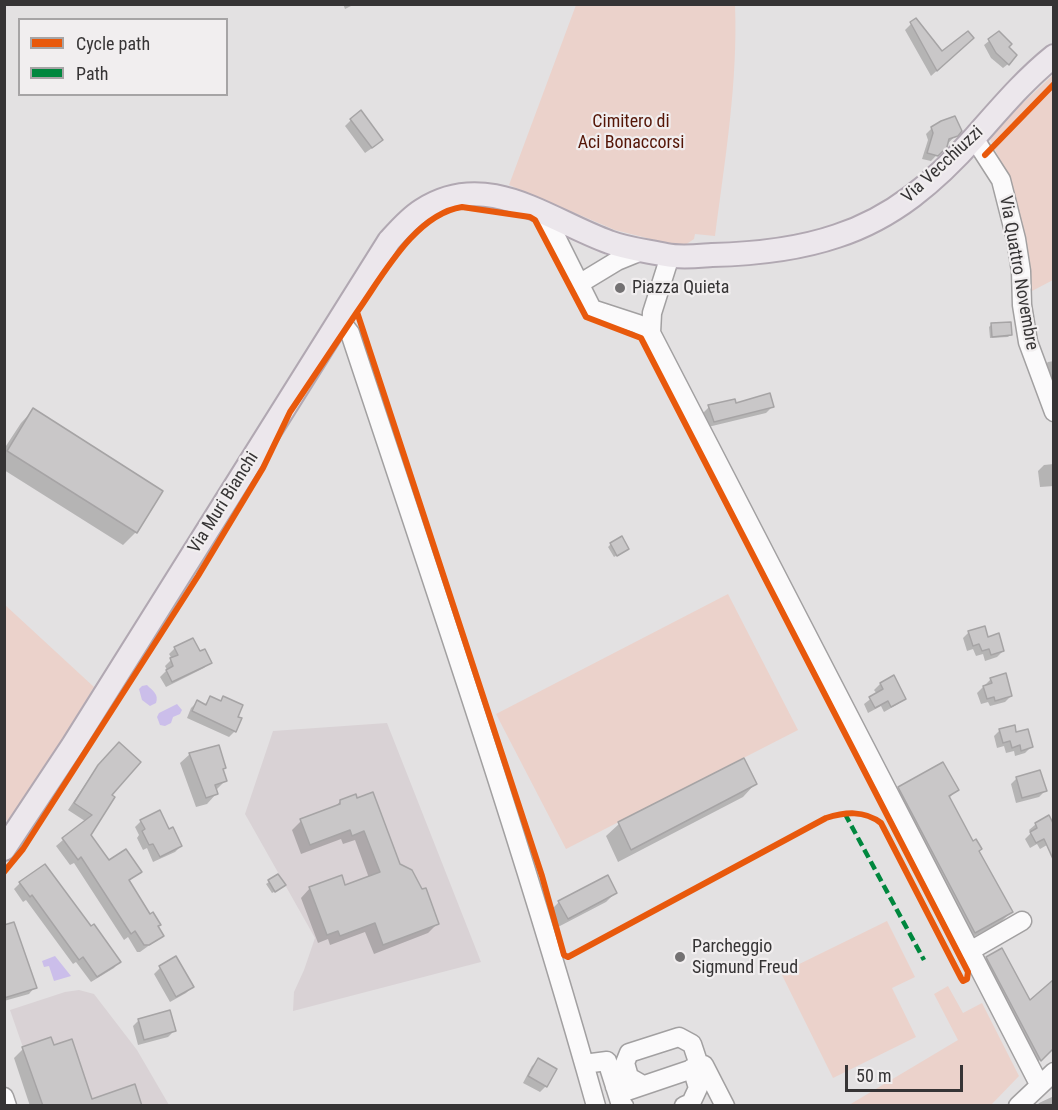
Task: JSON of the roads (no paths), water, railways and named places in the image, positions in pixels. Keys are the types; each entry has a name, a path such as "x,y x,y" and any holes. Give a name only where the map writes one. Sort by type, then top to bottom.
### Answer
{"main road":[{"name":"Via Vecchiuzzi","path":"644,250 670,256 764,252 802,247 838,236 880,218 914,196 974,138 1014,92 1053,56"},
{"name":"Via Muri Bianchi","path":"4,849 73,745 389,241 406,223 436,202 451,196 470,194 498,197 543,211 610,242 644,250"}],"street":[{"name":"Via Quattro Novembre","path":"974,138 1001,180 1018,250 1022,305 1028,342 1053,412"},
{"path":"543,211 592,309 638,324 651,333 970,951 1049,1078 1018,1106"},
{"path":"579,284 617,261 644,250"},
{"path":"651,333 652,313 670,256"},
{"path":"339,319 350,333 470,695 541,916 596,1106"},
{"path":"970,951 1022,921"},
{"path":"632,1096 625,1063 629,1053 679,1037 692,1044 698,1088 691,1103 684,1106"},
{"path":"584,1064 607,1061 615,1087 632,1096"},
{"path":"632,1096 704,1065 726,1106"},
{"path":"4,1097 7,1106"}],"place":[{"name":"Piazza Quieta","path":"620,288"},
{"name":"Parcheggio Sigmund Freud","path":"680,957"}],"park label":[{"name":"Cimitero di Aci Bonaccorsi","path":"631,132"}]}
